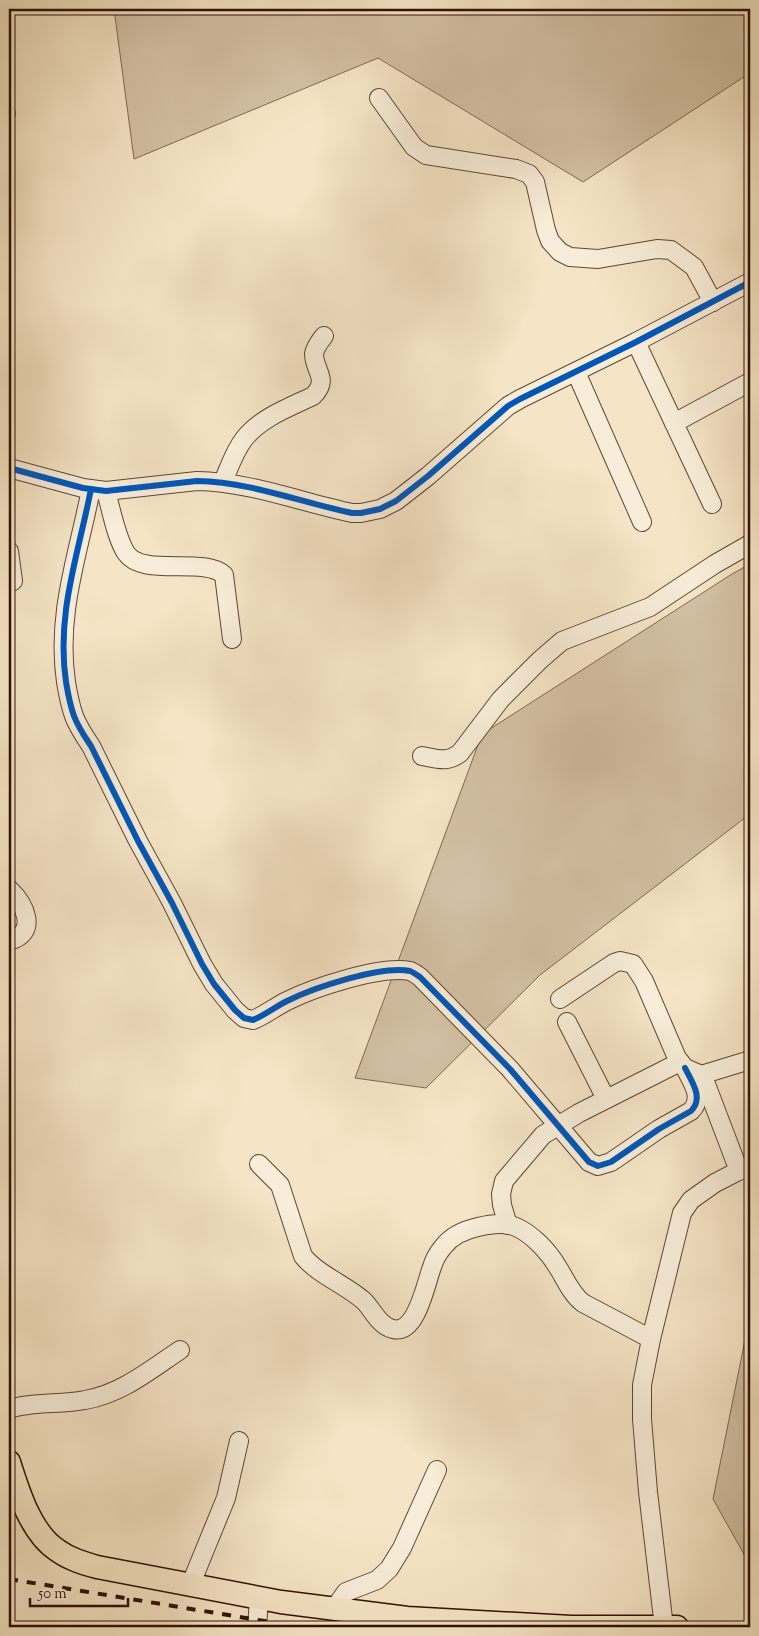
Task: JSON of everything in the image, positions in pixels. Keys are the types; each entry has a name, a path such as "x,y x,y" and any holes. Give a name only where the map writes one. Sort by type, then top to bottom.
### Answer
{"main road":[{"path":"9,1462 24,1508 48,1543 71,1558 97,1567 259,1599 407,1618 571,1627 677,1627"}],"street":[{"path":"379,98 414,147 426,155 516,169 529,174 536,182 550,241 560,252 570,256 598,260 666,249 681,257 699,274 713,302"},
{"path":"9,468 99,490 197,481 223,482 352,513 380,509 396,501 420,483 508,406 520,398 636,342 750,282"},
{"path":"223,482 245,437 267,419 313,396 318,390 321,385 321,377 314,353 324,336"},
{"path":"636,342 712,504"},
{"path":"576,372 642,522"},
{"path":"674,422 750,382"},
{"path":"99,490 121,542 127,554 132,558 149,564 211,568 219,571 224,576 232,639"},
{"path":"99,490 65,607 62,648 68,698 81,730 91,746 138,841 172,902 202,964 214,984 235,1010 244,1018 253,1020 312,990 342,980 381,972 401,970 412,972 420,977 510,1069 559,1124 589,1162 598,1166 606,1164 659,1129 691,1111 697,1099 696,1092 644,981 633,964 620,961 614,963 560,999"},
{"path":"422,756 445,760 452,759 460,753 501,698 562,641 650,608 715,564 750,544"},
{"path":"9,551 13,581"},
{"path":"9,889 19,900 28,925 19,938 9,941"},
{"path":"567,1022 606,1099"},
{"path":"702,1075 750,1060"},
{"path":"656,1626 642,1418 642,1385 682,1213 691,1200 715,1183 745,1168 702,1075 683,1065"},
{"path":"508,1225 501,1194 504,1181 535,1142 559,1124 606,1099 683,1065"},
{"path":"259,1164 280,1185 303,1256 308,1262 345,1286 365,1302 385,1325 396,1330 406,1327 418,1310 432,1266 444,1245 465,1230 484,1226 508,1225 516,1227 528,1235 546,1252 579,1299 651,1340"},
{"path":"9,1409 29,1404 84,1401 108,1394 142,1376 180,1350"},
{"path":"190,1586 226,1498 239,1441"},
{"path":"334,1609 346,1592 377,1580 389,1569 402,1548 437,1470"},
{"path":"257,1627 259,1599"}],"shaded area":[{"path":"114,9 750,9 750,73 583,182 378,58 134,159"},
{"path":"750,564 750,814 540,975 426,1088 355,1078 482,734"},
{"path":"750,1315 750,1565 713,1499"}],"waterway":[{"path":"9,83 14,115 9,120"}],"railway":[{"path":"9,1579 301,1627"}],"cycle path":[{"path":"9,468 83,488 106,491 197,481 217,482 256,489 352,513 380,509 396,501 428,476 508,406 750,282"},
{"path":"91,489 66,609 64,657 71,708 202,964 214,984 235,1010 244,1018 253,1020 287,1001 330,984 382,971 411,971 420,977 510,1069 589,1162 598,1166 611,1162 659,1129 691,1111 697,1101 697,1095 685,1068"}]}
